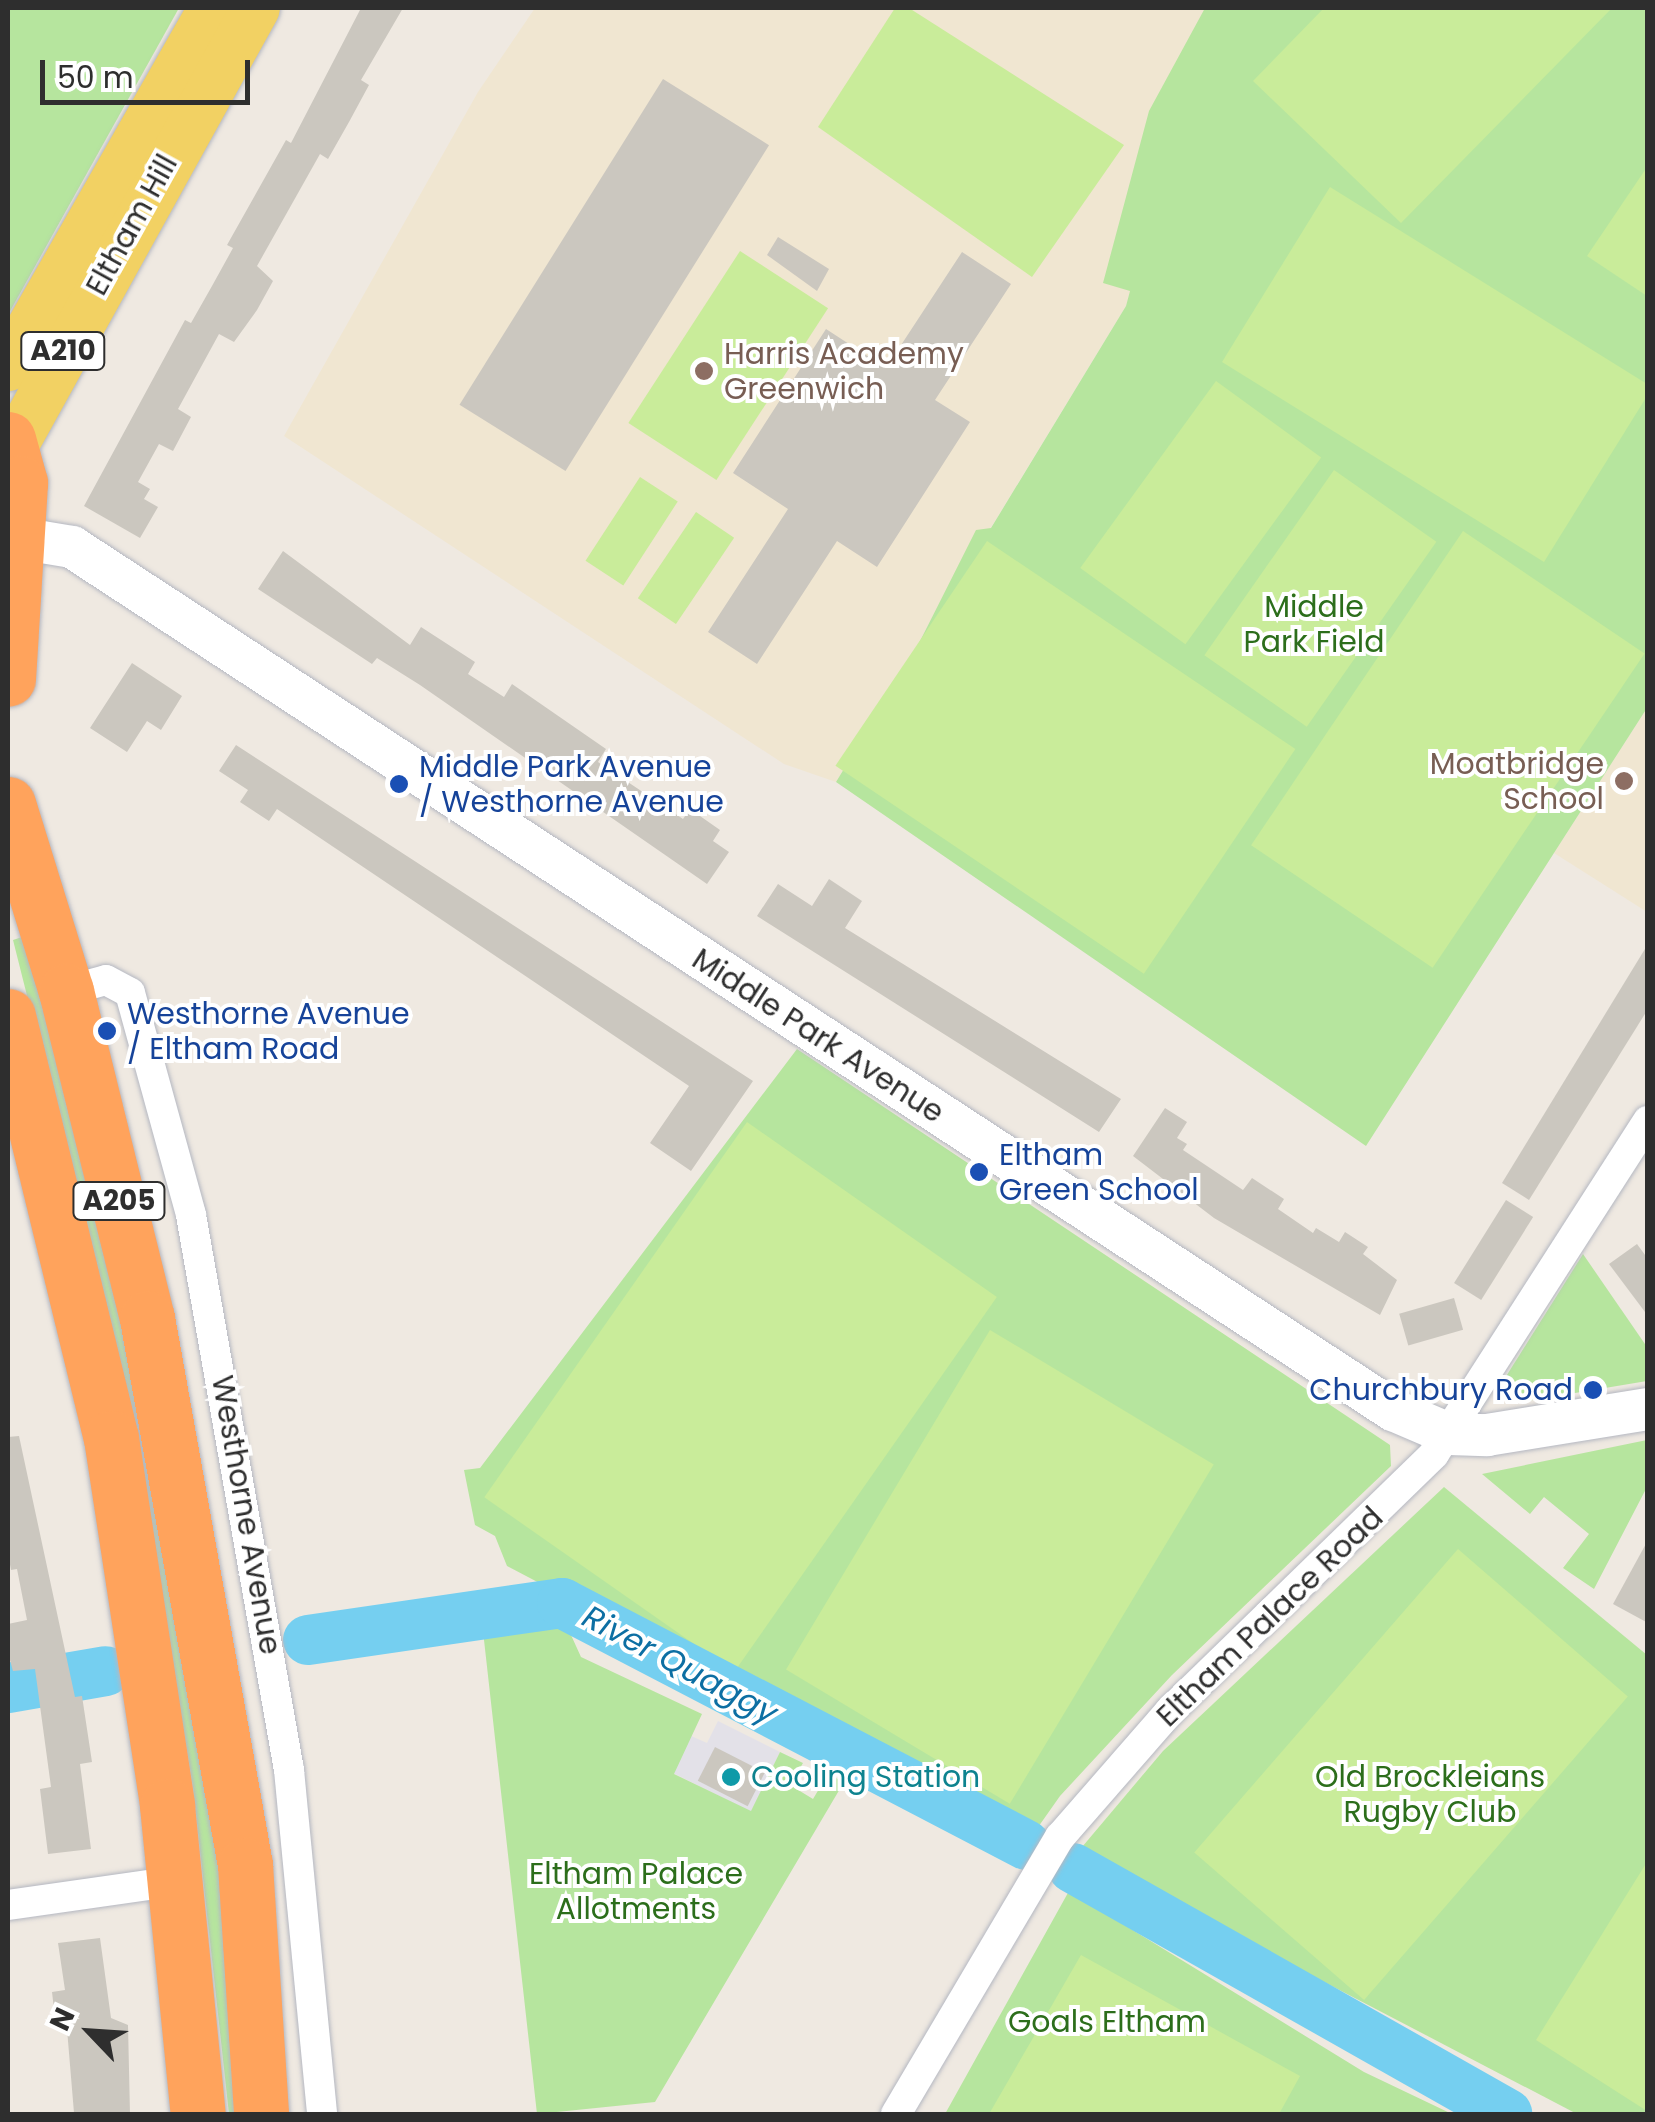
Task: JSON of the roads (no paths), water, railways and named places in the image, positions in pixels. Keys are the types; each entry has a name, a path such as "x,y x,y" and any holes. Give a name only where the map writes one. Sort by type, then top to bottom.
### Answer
{"highway":[{"path":"8,679 18,538 10,443"},
{"name":"Westhorne Avenue","path":"8,804 79,987 147,1318 202,1604 244,1866 261,2114"},
{"name":"A205","path":"8,1016 110,1438 176,1881 198,2114"}],"main road":[{"name":"Eltham Hill","path":"8,368 214,8"},
{"name":"Eltham Hill","path":"10,443 256,8"}],"street":[{"name":"Middle Park Avenue","path":"18,538 72,547 1393,1410 1449,1434 1487,1435 1648,1409"},
{"name":"Westhorne Avenue","path":"79,987 120,982 130,993 191,1215 289,1770 322,2114"},
{"name":"Eltham Palace Road","path":"896,2114 1060,1836 1184,1697 1416,1474 1449,1434 1648,1122"},
{"path":"8,1905 176,1881"}],"waterway":[{"name":"River Quaggy","path":"308,1640 562,1603 1026,1845"},
{"name":"River Quaggy","path":"8,1688 106,1671"},
{"name":"River Quaggy","path":"1073,1868 1507,2114"}],"place":[{"name":"Harris Academy Greenwich","path":"704,371"},
{"name":"Moatbridge School","path":"1624,781"},
{"name":"Middle Park Avenue / Westhorne Avenue","path":"399,784"},
{"name":"Westhorne Avenue / Eltham Road","path":"107,1031"},
{"name":"Eltham Green School","path":"979,1172"},
{"name":"Churchbury Road","path":"1593,1390"},
{"name":"Cooling Station","path":"731,1777"}],"park label":[{"name":"Middle Park Field","path":"1314,624"},
{"name":"Old Brockleians Rugby Club","path":"1430,1794"},
{"name":"Eltham Palace Allotments","path":"636,1891"},
{"name":"Goals Eltham","path":"1107,2022"}]}
